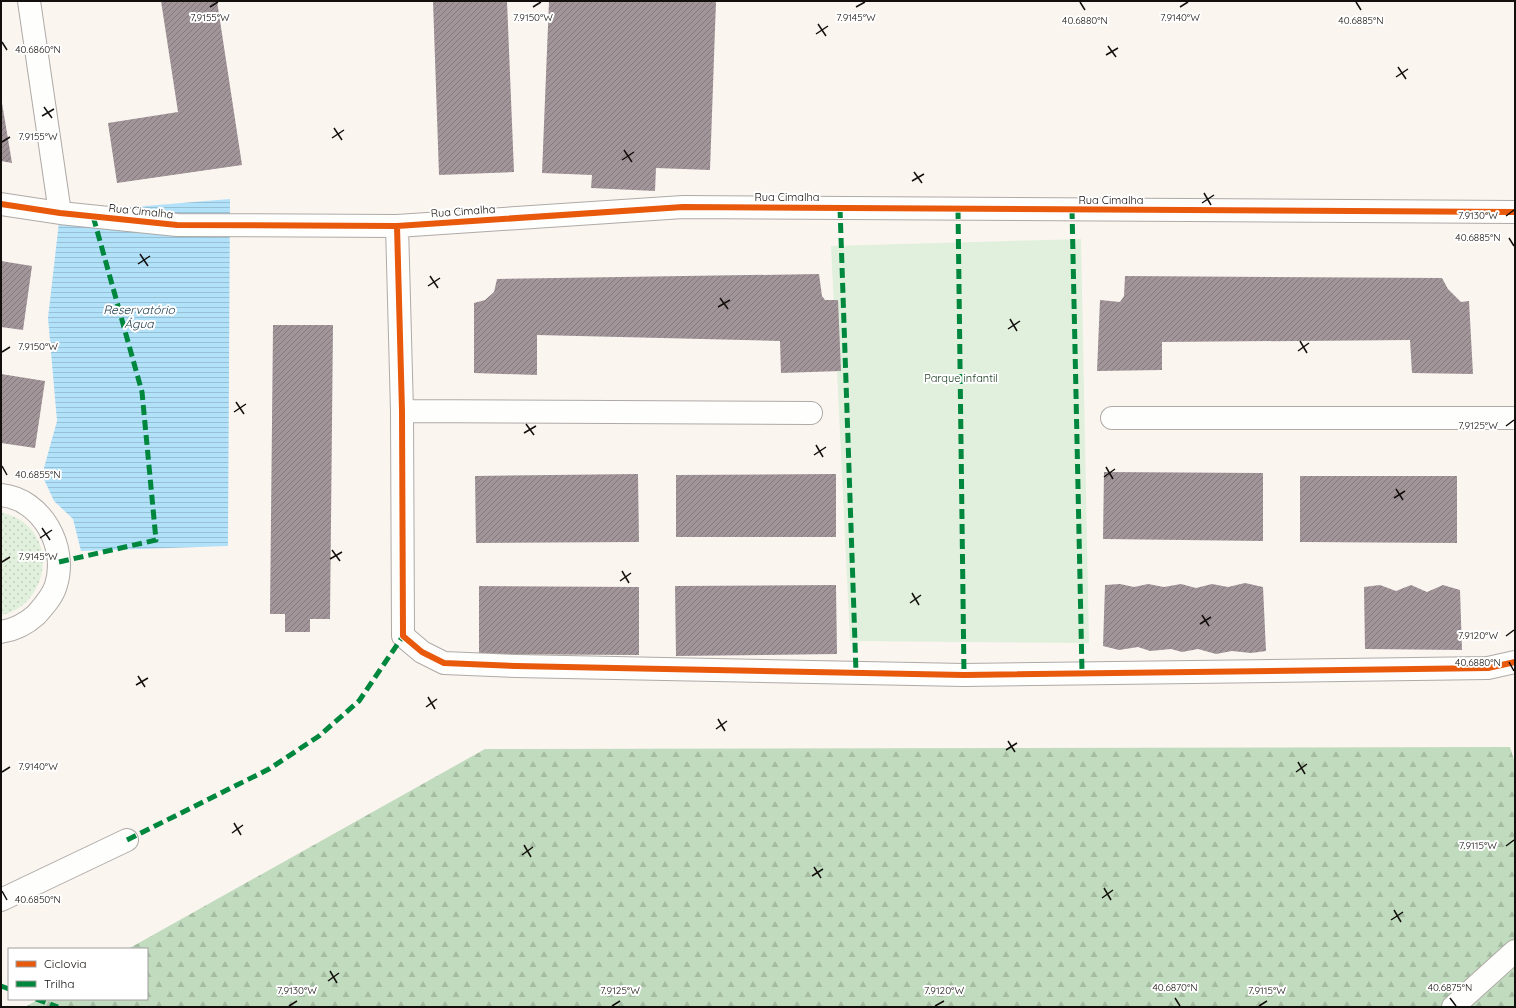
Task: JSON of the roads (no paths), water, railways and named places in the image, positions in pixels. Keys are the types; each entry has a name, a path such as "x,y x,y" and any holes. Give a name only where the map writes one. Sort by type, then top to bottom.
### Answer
{"street":[{"path":"29,1 60,213"},
{"name":"Rua Cimalha","path":"1,204 60,213 177,225 397,226 683,206 1515,212"},
{"path":"397,226 402,411 403,636 422,652 444,663 524,667 964,675 1488,668 1515,662"},
{"path":"402,411 811,413"},
{"path":"1112,418 1515,418"},
{"path":"1,632 8,631 29,621 46,605 56,585 59,562 55,540 44,520 28,505 3,495"},
{"path":"1,900 126,840"},
{"path":"1453,1007 1515,951"}],"water":[{"name":"Reservatório Água","path":"230,199 228,546 81,551 73,519 54,501 42,475 57,421 48,318 60,213"}],"park label":[{"name":"Parque infantil","path":"961,378"}]}
